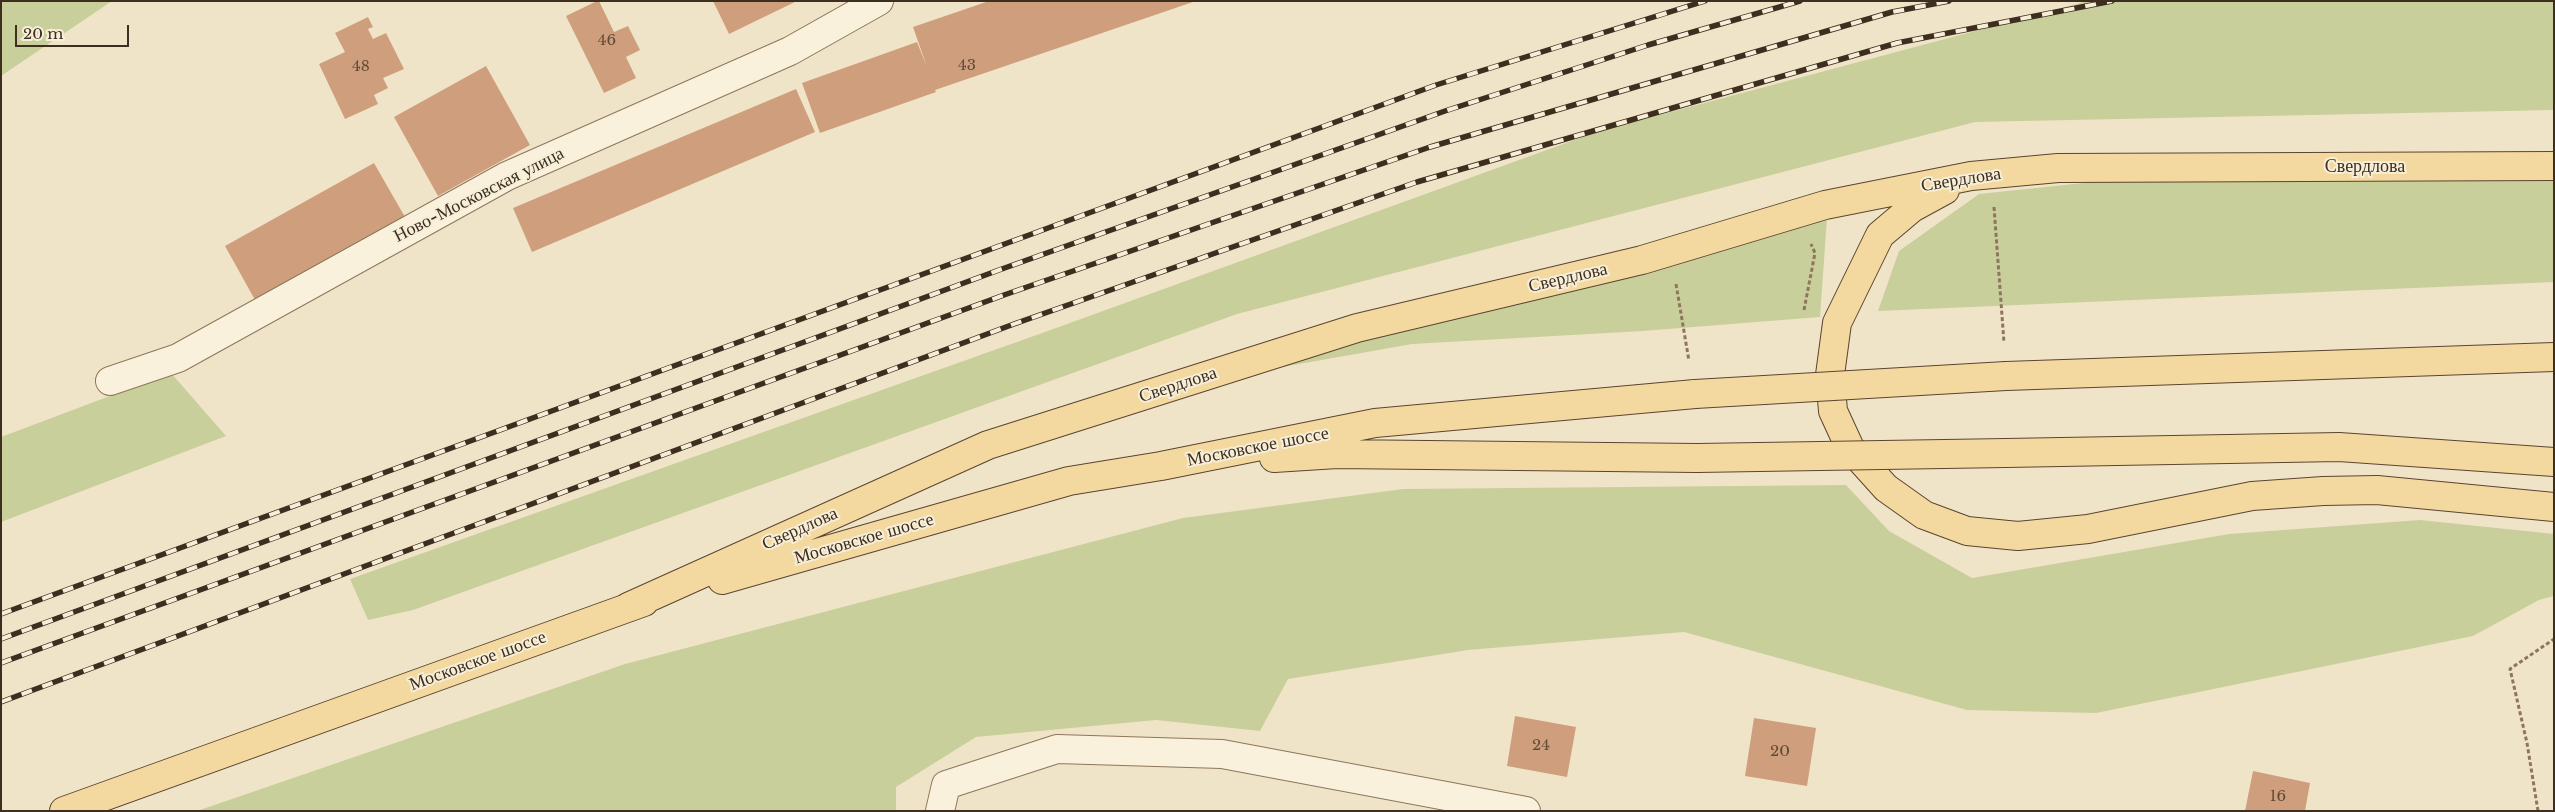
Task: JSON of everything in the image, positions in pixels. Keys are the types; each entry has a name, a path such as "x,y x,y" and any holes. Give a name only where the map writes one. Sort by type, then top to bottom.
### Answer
{"main road":[{"name":"Свердлова","path":"628,607 988,445 1357,328 1642,260 1825,206 1971,176 2058,168 2554,166"},
{"path":"1971,176 1912,208 1880,235 1837,323 1830,375 1834,411 1850,448 1886,488 1924,516 1967,531 2018,536 2088,529 2252,496 2323,491 2378,490 2554,507"},
{"name":"Московское шоссе","path":"64,811 628,607 1069,481 1161,466 1375,423 1695,394 2006,376 2554,357"},
{"path":"1161,466 1337,454 1697,458 2339,447 2554,462"}],"street":[{"name":"Ново-Московская улица","path":"110,380 178,358 507,176 790,50 879,1"},
{"path":"940,811 946,784 1057,749 1222,754 1526,811"}],"path":[{"path":"1993,202 2006,376"},
{"path":"1676,283 1695,394"},
{"path":"2538,811 2527,742 2510,669 2554,639"}],"green space":[{"path":"1,1 112,1 1,76"},
{"path":"2088,1 2554,1 2554,110 1975,122 1237,314 413,610 368,620 350,579 1045,332 1599,131"},
{"path":"2554,173 2554,282 1878,311 1899,251 1979,194 2112,180"},
{"path":"1827,218 1820,317 1643,331 1412,344 1091,401"},
{"path":"171,373 226,436 1,522 1,437"},
{"path":"1846,485 1889,531 1972,578 2229,534 2420,520 2554,534 2554,596 2539,600 2473,636 2096,713 1967,710 1684,632 1468,650 1288,679 1260,731 1156,720 976,737 896,787 896,811 197,811 625,664 1183,518 1403,489"}],"building":[{"path":"599,1 614,32 628,26 640,50 626,57 636,78 604,93 566,16"},
{"path":"713,1 797,1 729,34"},
{"path":"989,1 1193,2 935,90 936,92 820,133 802,83 917,42 927,67 913,27"},
{"path":"368,17 373,27 368,29 373,39 386,33 404,69 383,78 388,88 374,95 378,104 345,119 319,64 345,52 335,33"},
{"path":"486,66 530,145 438,196 394,117"},
{"path":"796,89 815,132 532,252 513,208"},
{"path":"374,163 405,217 255,300 225,246"},
{"path":"1515,716 1576,727 1567,777 1507,766"},
{"path":"1754,718 1816,728 1807,786 1745,776"},
{"path":"2253,771 2310,783 2305,811 2245,811"}],"railway":[{"path":"1,614 1436,85 1705,1"},
{"path":"1,639 999,270 1445,111 1648,45 1800,1"},
{"path":"1,663 1004,295 1430,147 1892,12 1949,1"},
{"path":"1,702 1014,324 1417,182 1897,43 2112,1"}]}
